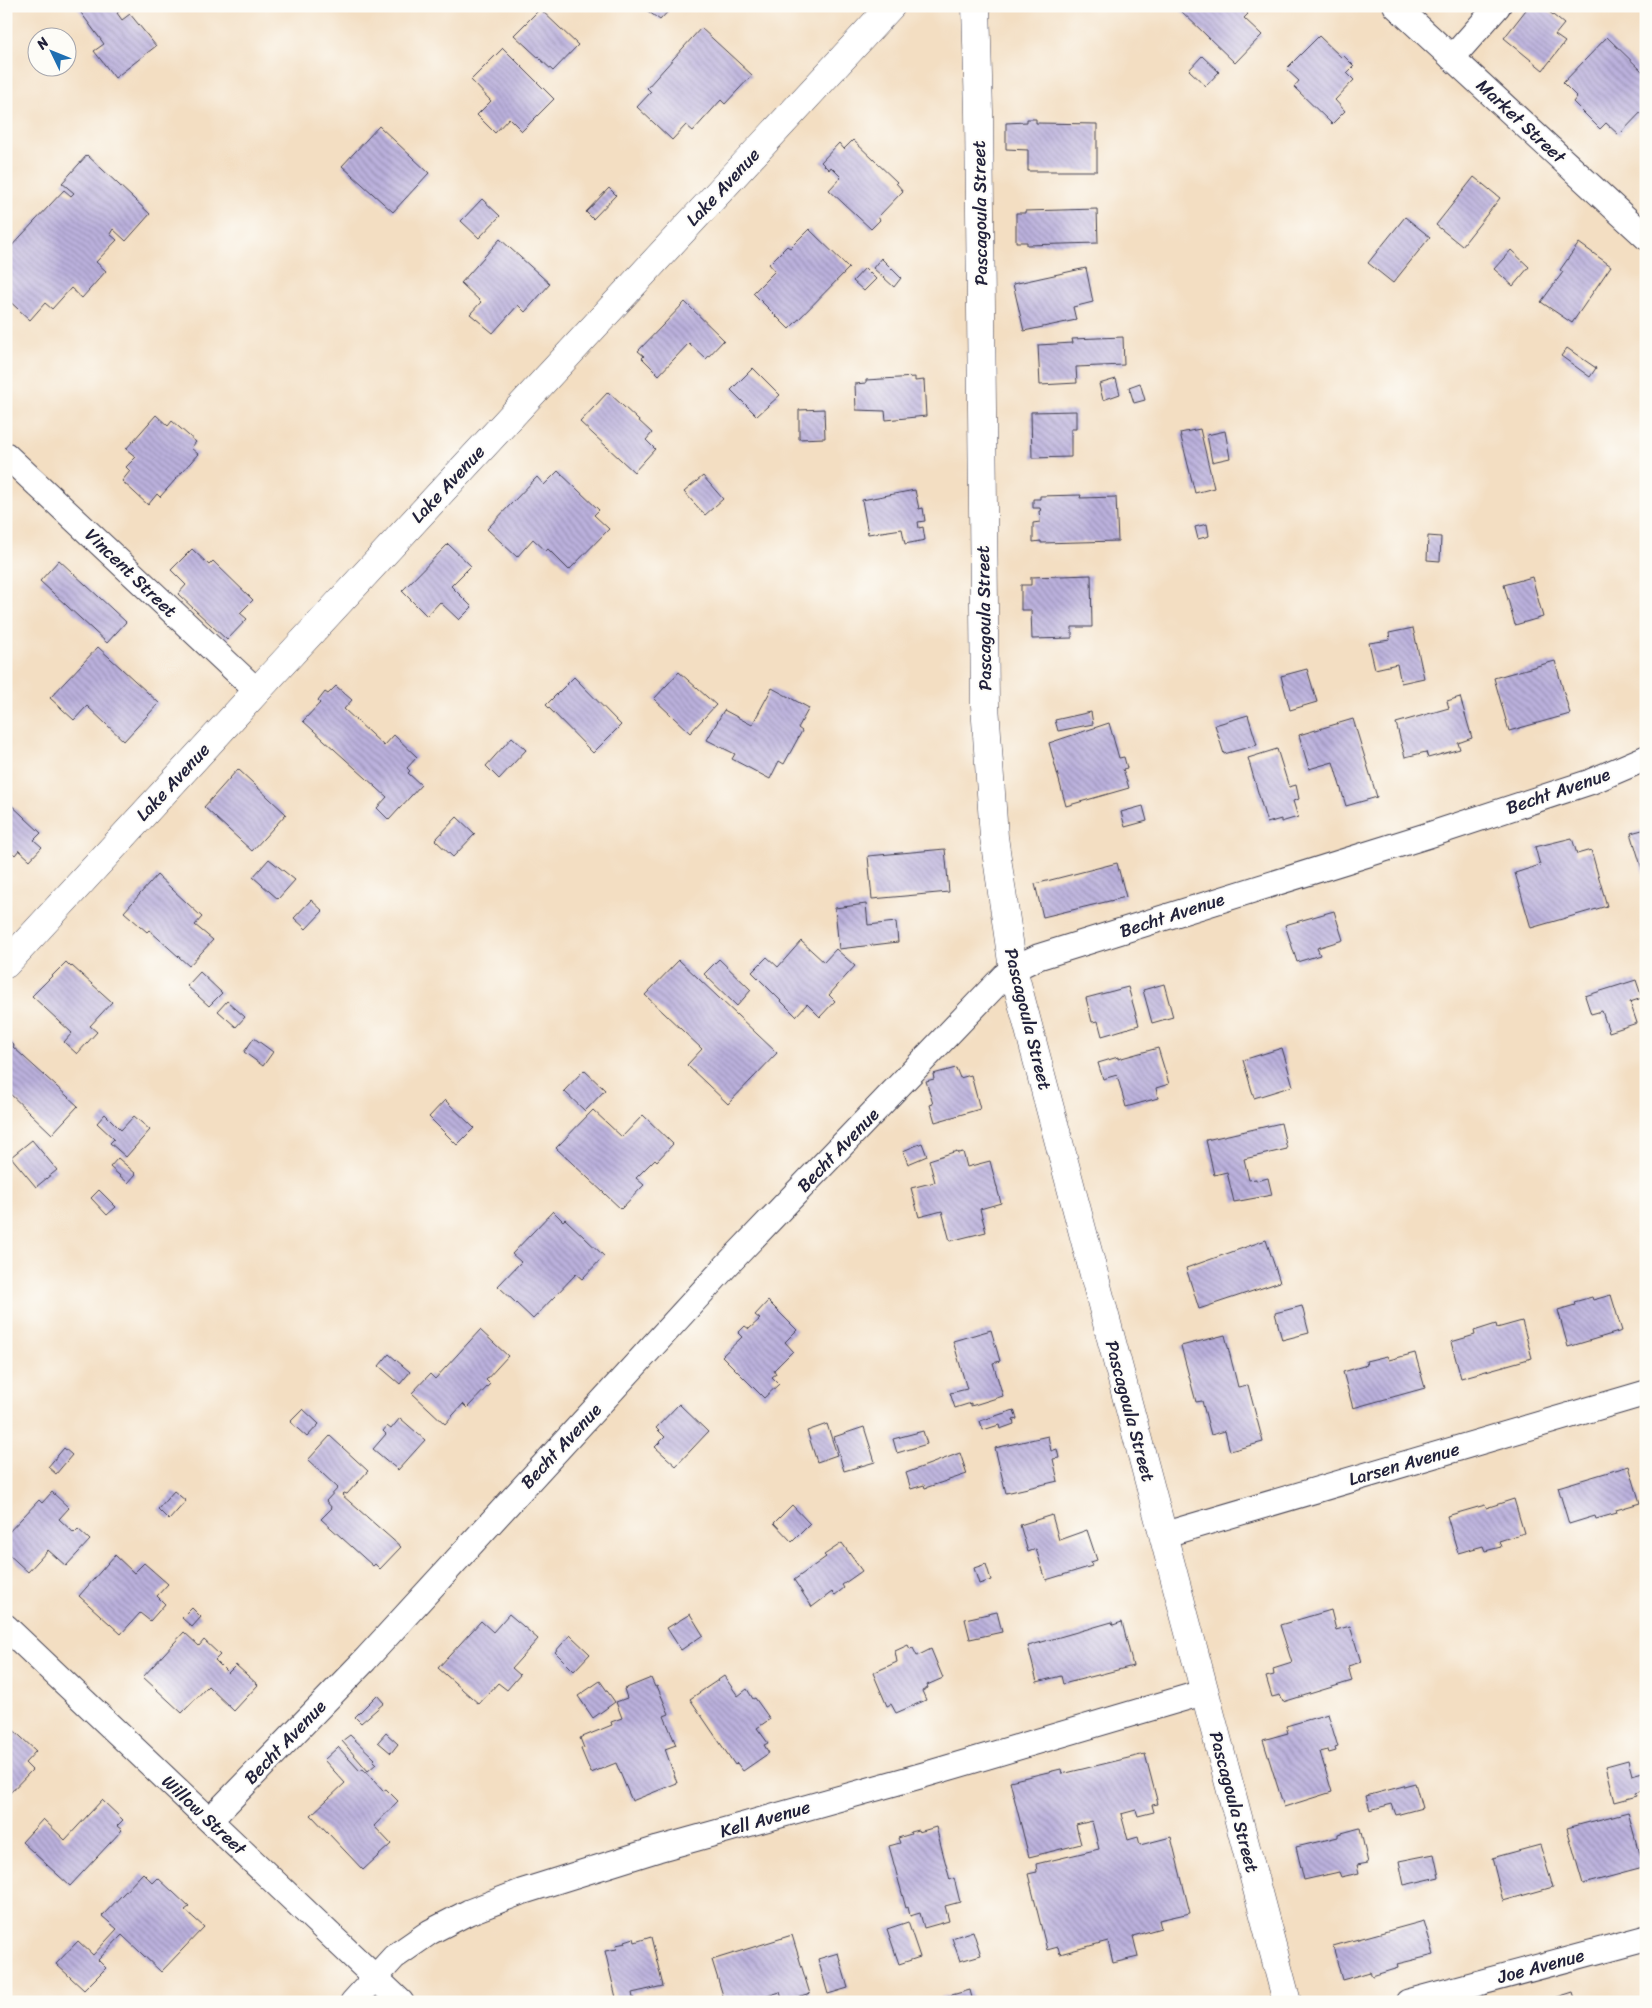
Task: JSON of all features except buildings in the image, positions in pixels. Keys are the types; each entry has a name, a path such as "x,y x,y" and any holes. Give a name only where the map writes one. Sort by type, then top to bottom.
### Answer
{"street":[{"name":"Lake Avenue","path":"6,964 892,6"},
{"name":"Pascagoula Street","path":"976,6 979,112 985,705 994,837 1013,969 1287,2002"},
{"name":"Market Street","path":"1396,6 1646,237"},
{"path":"1452,58 1498,6"},
{"name":"Vincent Street","path":"6,455 257,691"},
{"name":"Becht Avenue","path":"210,1820 365,1660 726,1266 1004,976 1013,969 1038,957 1429,835 1590,782 1646,758"},
{"name":"Larsen Avenue","path":"1163,1535 1646,1392"},
{"name":"Willow Street","path":"6,1627 402,2002"},
{"name":"Kell Avenue","path":"353,2002 394,1957 430,1932 470,1912 520,1892 658,1849 936,1771 1205,1692"},
{"name":"Joe Avenue","path":"1408,2002 1646,1938"}]}
